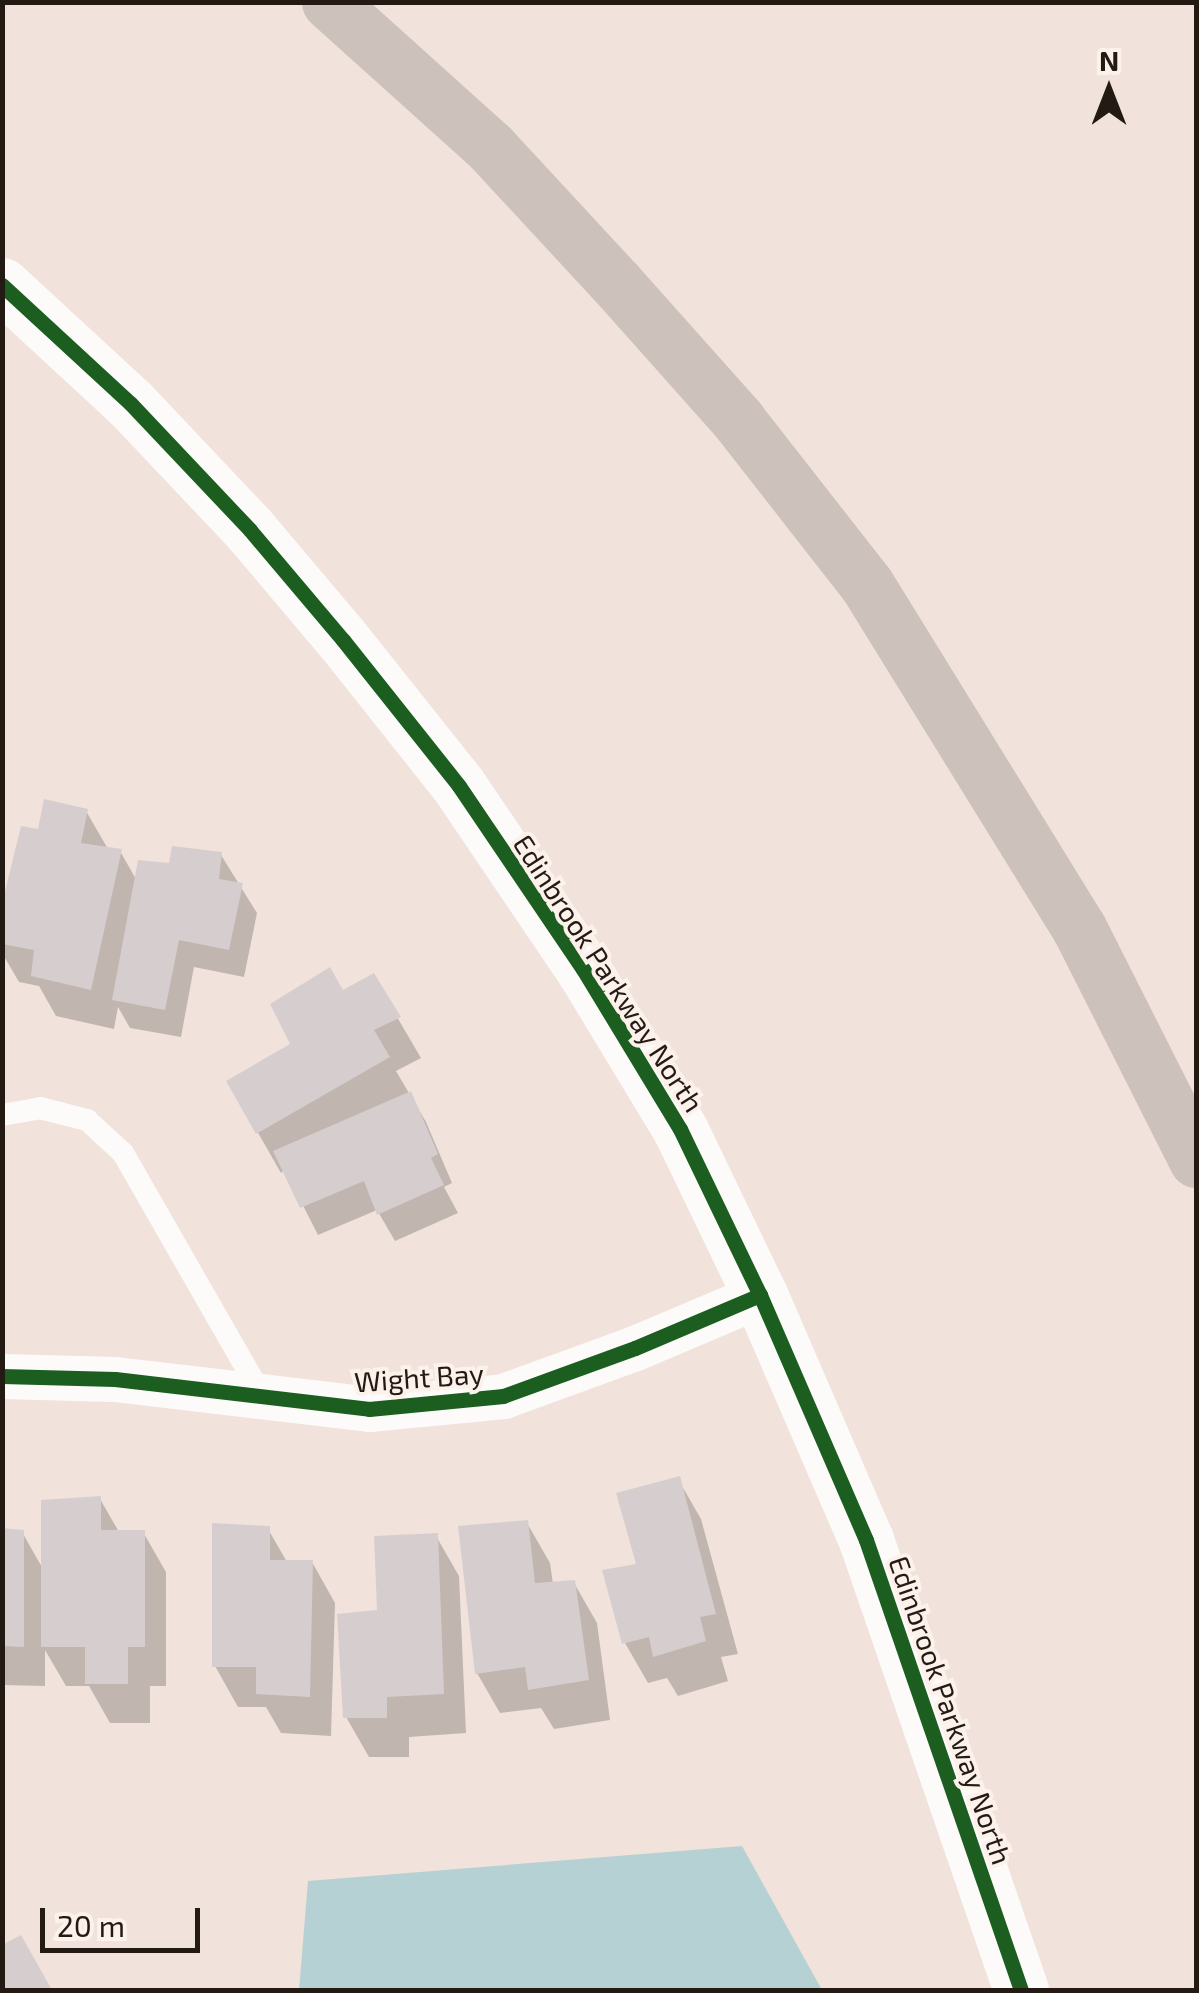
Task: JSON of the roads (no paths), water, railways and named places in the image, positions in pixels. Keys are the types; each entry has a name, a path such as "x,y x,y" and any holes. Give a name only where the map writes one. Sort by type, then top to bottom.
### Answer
{"highway":[{"path":"329,2 491,148 618,284 738,420 867,585 1080,928 1196,1160"}],"street":[{"name":"Edinbrook Parkway North","path":"2,284 130,403 250,530 459,786 583,970 680,1129 760,1295 866,1540 1021,1990"},
{"name":"Wight Bay","path":"2,1376 115,1379 368,1410 503,1396 635,1348 760,1295"}],"lane":[{"path":"2,1115 40,1108 87,1120 124,1153 264,1399"}],"water":[{"path":"742,1846 822,1990 299,1990 308,1881"}]}
